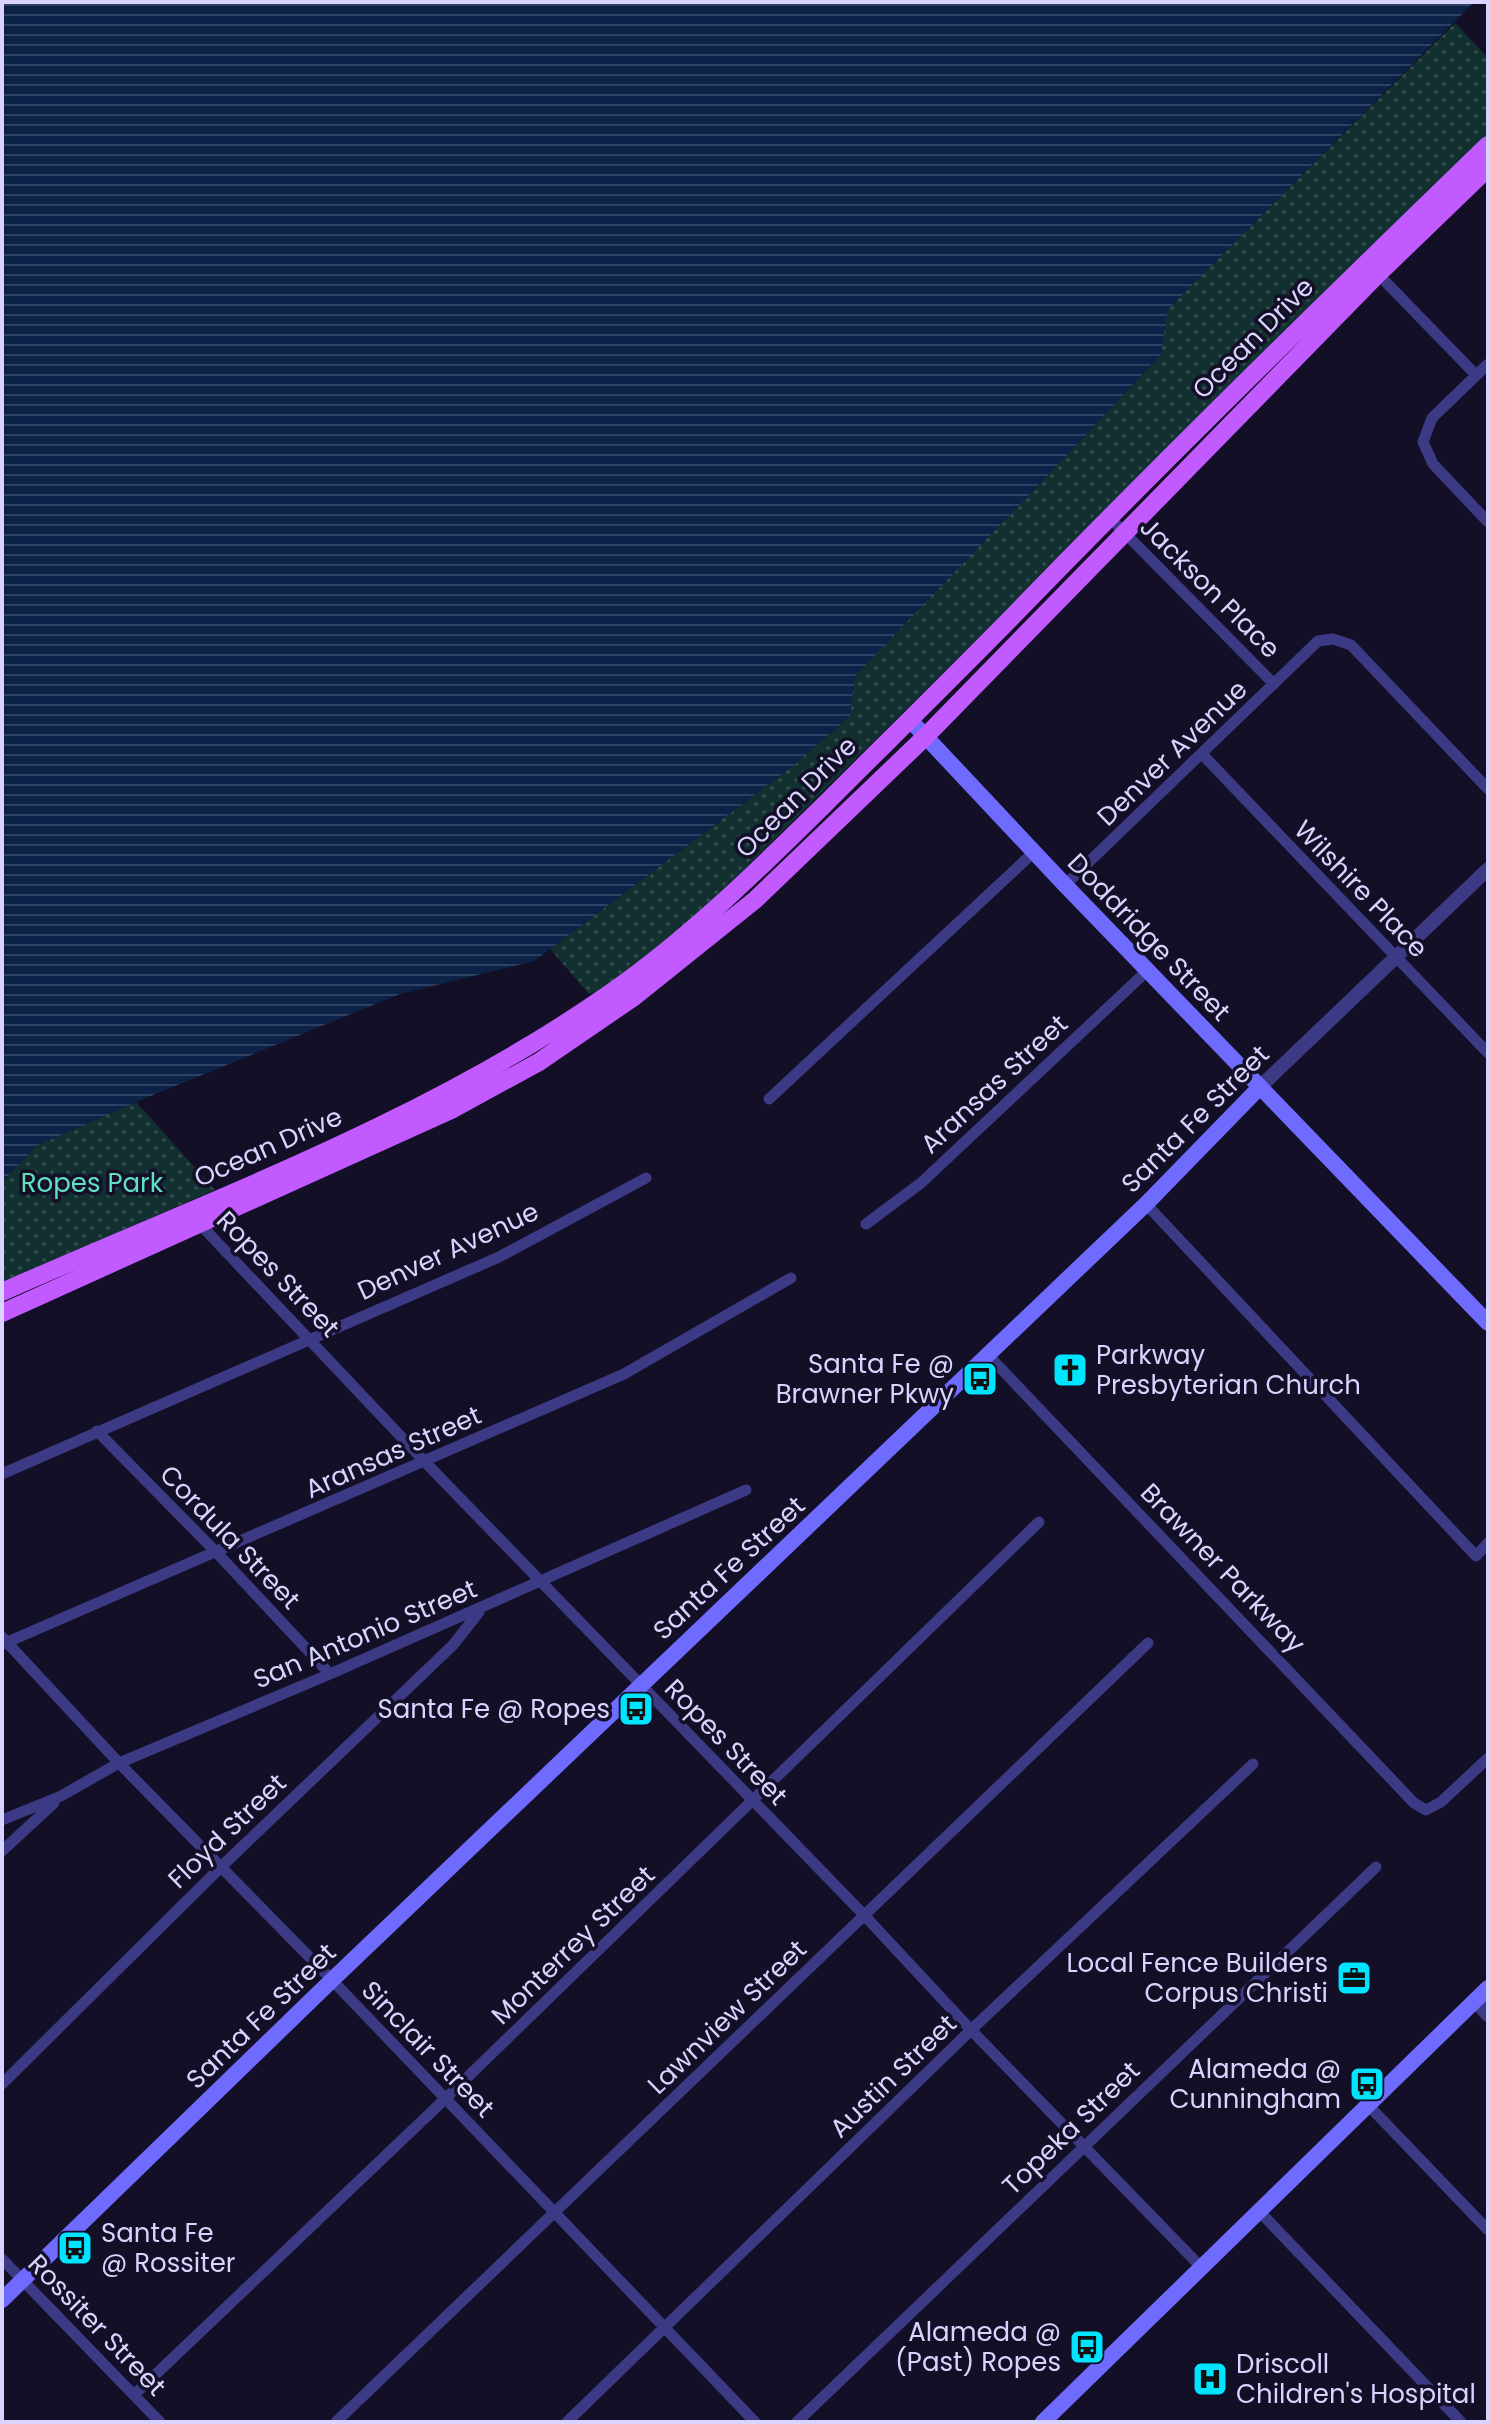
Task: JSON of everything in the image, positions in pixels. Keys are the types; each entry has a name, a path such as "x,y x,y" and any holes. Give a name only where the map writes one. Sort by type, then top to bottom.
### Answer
{"main road":[{"name":"Ocean Drive","path":"2,1292 185,1213 332,1156 447,1102 499,1074 612,992 755,900 925,737 1126,535 1257,399 1488,145"},
{"name":"Ocean Drive","path":"673,955 1242,385 1488,168"},
{"path":"1242,385 1257,399"},
{"path":"1180,448 1197,461"},
{"name":"Doddridge Street","path":"910,720 1488,1323"},
{"name":"Santa Fe Street","path":"2,2300 332,1980 1146,1204 1260,1087"},
{"name":"Ocean Drive","path":"2,1313 202,1225 332,1156"},
{"path":"1043,2422 1488,1988"}],"street":[{"path":"1373,268 1476,375"},
{"path":"1488,364 1432,418 1423,442 1433,464 1488,522"},
{"name":"Jackson Place","path":"1110,518 1274,684 1318,641 1333,639 1351,645 1488,789"},
{"name":"Denver Avenue","path":"1065,885 1274,684"},
{"name":"Wilshire Place","path":"1202,754 1488,1053"},
{"path":"769,1099 1034,852"},
{"name":"Santa Fe Street","path":"1260,1087 1488,869"},
{"name":"Aransas Street","path":"866,1224 921,1183 1148,970"},
{"name":"Denver Avenue","path":"2,1474 499,1257 646,1178"},
{"path":"1146,1204 1476,1556 1488,1543"},
{"name":"Ropes Street","path":"185,1213 202,1225 425,1462 1202,2268"},
{"name":"Aransas Street","path":"4,1641 217,1553 624,1374 791,1278"},
{"name":"Brawner Parkway","path":"988,1355 1414,1803 1426,1810 1441,1802 1488,1758"},
{"name":"Cordula Street","path":"97,1431 330,1674"},
{"name":"San Antonio Street","path":"2,1820 61,1796 119,1763 542,1582 746,1490"},
{"name":"Monterrey Street","path":"134,2395 445,2099 1039,1522"},
{"name":"Floyd Street","path":"2,2084 222,1866 453,1645 481,1608"},
{"name":"Sinclair Street","path":"4,1641 755,2422"},
{"name":"Lawnview Street","path":"336,2422 1148,1643"},
{"name":"Austin Street","path":"567,2422 971,2030 1253,1764"},
{"path":"2,1851 61,1796"},
{"name":"Topeka Street","path":"797,2422 1376,1867"},
{"path":"1475,2001 1488,2015"},
{"path":"1369,2106 1488,2230"},
{"path":"1260,2212 1461,2422"},
{"name":"Rossiter Street","path":"2,2259 160,2422"}],"green space":[{"path":"1455,23 1488,58 1488,135 709,904 665,942 599,991 589,994 550,949 794,765 850,716 854,676 1161,354 1167,309"},
{"name":"Ropes Park","path":"136,1102 215,1190 2,1283 2,1182 36,1146"}],"water":[{"path":"2,2 1474,2 1168,309 1161,354 855,676 850,716 794,765 534,961 400,994 136,1102 36,1146 2,1182"}],"place":[{"name":"Parkway Presbyterian Church","path":"1070,1370"},
{"name":"Santa Fe @ Brawner Pkwy","path":"980,1379"},
{"name":"Santa Fe @ Ropes","path":"636,1709"},
{"name":"Local Fence Builders Corpus Christi","path":"1354,1978"},
{"name":"Alameda @ Cunningham","path":"1367,2084"},
{"name":"Santa Fe @ Rossiter","path":"75,2248"},
{"name":"Alameda @ (Past) Ropes","path":"1087,2347"},
{"name":"Driscoll Children's Hospital","path":"1210,2379"}]}
